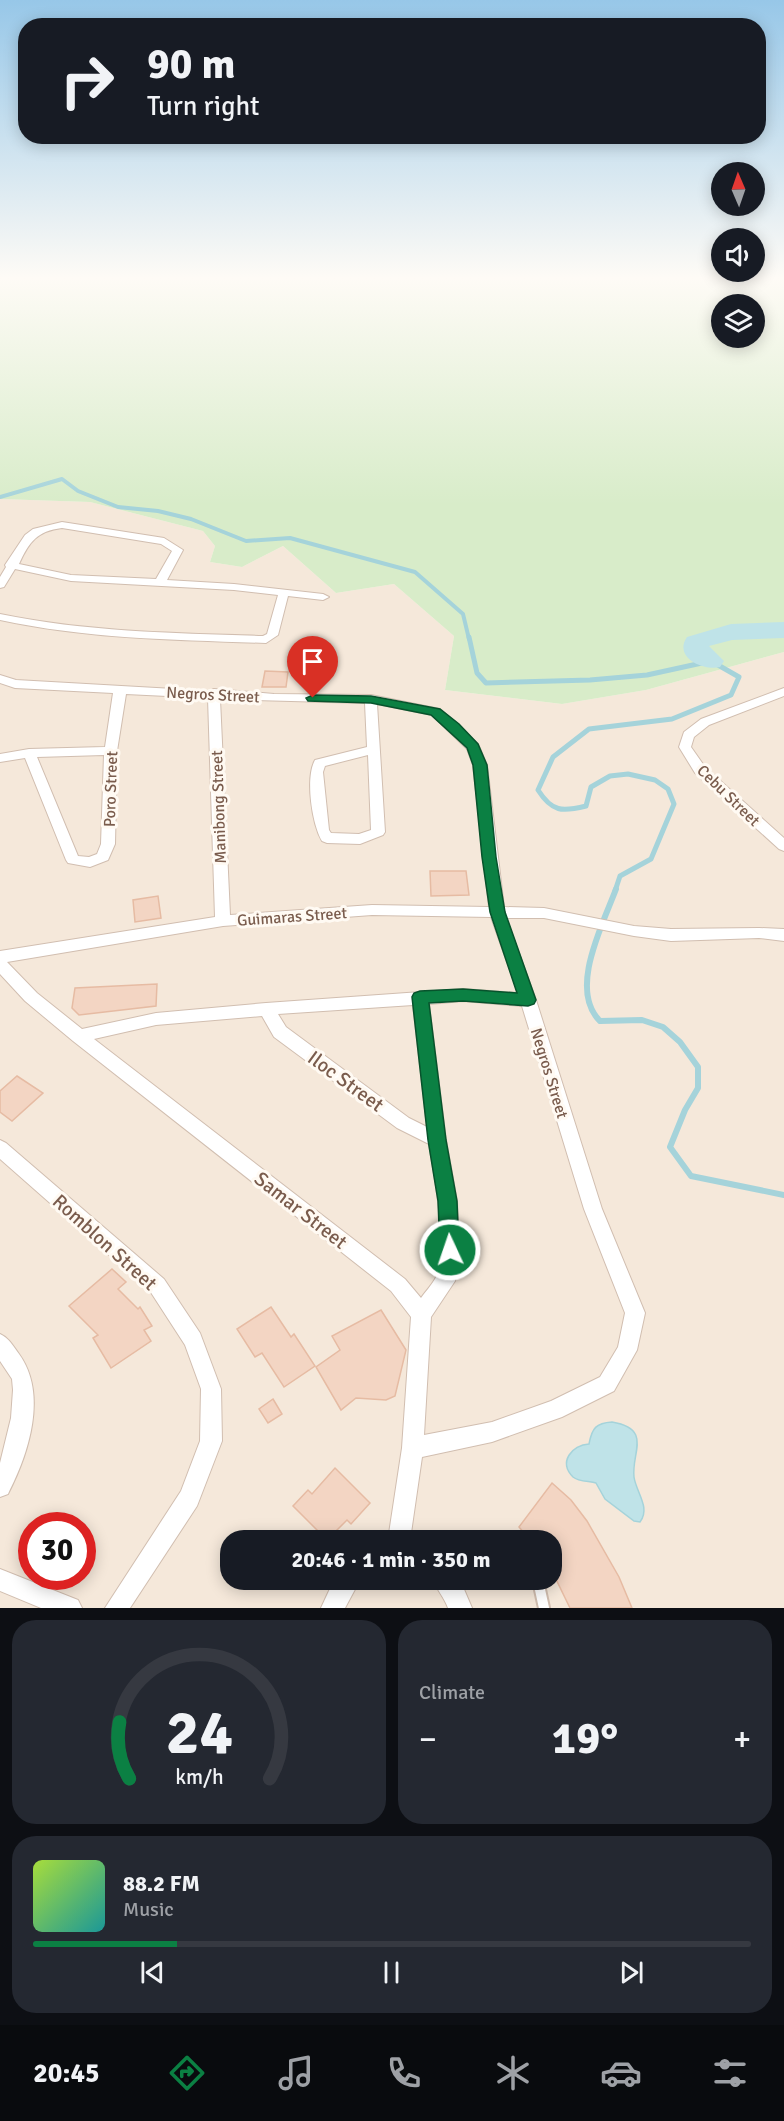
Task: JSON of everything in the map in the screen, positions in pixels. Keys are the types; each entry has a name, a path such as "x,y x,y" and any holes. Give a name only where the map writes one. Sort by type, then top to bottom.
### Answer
{"street":[{"path":"0,585 32,532 45,525 62,525 164,541 178,550 159,584"},
{"path":"10,565 71,578 285,592 323,597"},
{"path":"0,617 34,625 100,633 266,640 272,635 285,592"},
{"name":"Negros Street","path":"0,680 15,684 274,698 371,699 435,712 455,727 473,747 480,765 497,912 528,1000 593,1209 635,1312 627,1350 607,1384 555,1410 492,1432 413,1448"},
{"name":"Poro Street","path":"30,753 73,860 90,862 103,857 108,844 111,751 120,690"},
{"name":"Cebu Street","path":"784,692 705,722 688,735 685,747 700,770 784,846"},
{"name":"Manibong Street","path":"214,693 223,921"},
{"path":"371,699 378,832 360,839 327,838 322,830 316,772 320,763 373,750"},
{"path":"0,758 30,753 111,751"},
{"name":"Guimaras Street","path":"0,957 223,921 372,910 544,913 634,931 671,935 759,933 784,935"},
{"name":"Samar Street","path":"0,964 31,997 79,1036 398,1285 422,1314"},
{"path":"79,1036 156,1019 266,1009 463,995 528,1000"},
{"path":"401,1530 413,1448 422,1314 445,1281 450,1250 448,1201 437,1140 420,997"},
{"name":"Iloc Street","path":"266,1009 280,1032 403,1123 437,1140"},
{"name":"Romblon Street","path":"0,1148 157,1285 193,1340 211,1389 211,1441 189,1498 117,1608"},
{"path":"0,1344 22,1379 23,1417 8,1474 0,1486"},
{"path":"0,1580 70,1608"},
{"path":"333,1608 341,1590"},
{"path":"453,1590 460,1608"}],"lane":[{"path":"540,1590 544,1608"}],"shaded area":[{"path":"0,499 90,502 203,531 215,546 210,562 242,567 283,546 336,593 394,584 454,636 445,690 562,704 646,690 784,652 784,1608 0,1608"}],"green space":[{"path":"0,355 784,355 784,652 646,690 562,704 445,690 454,636 394,584 336,593 283,546 242,567 210,562 215,546 203,531 90,502 0,499"}],"water":[{"path":"612,1422 625,1425 636,1436 634,1477 644,1511 640,1522 634,1521 605,1499 596,1483 575,1479 567,1466 569,1455 577,1447 589,1444 598,1425"}],"building":[{"path":"265,671 288,672 286,687 262,687"},
{"path":"430,871 466,871 469,895 431,896"},
{"path":"158,896 161,918 135,922 133,900"},
{"path":"157,984 156,1006 79,1015 72,1008 75,988"},
{"path":"17,1076 43,1093 12,1121 0,1112 0,1091"},
{"path":"112,1269 126,1282 118,1289 138,1309 140,1307 152,1326 144,1330 151,1341 111,1368 93,1338 98,1335 69,1306"},
{"path":"271,1307 291,1337 294,1334 315,1366 284,1387 262,1353 255,1357 237,1329"},
{"path":"381,1310 406,1350 395,1396 386,1400 356,1398 341,1410 316,1367 340,1350 332,1336"},
{"path":"273,1399 282,1414 268,1423 259,1409"},
{"path":"335,1468 370,1503 351,1524 347,1520 337,1530 317,1530 293,1506 308,1490 312,1494"},
{"path":"552,1483 571,1500 587,1521 619,1577 632,1608 570,1608 561,1590 562,1530 522,1530 519,1527"}],"waterway":[{"path":"0,497 62,479 78,491 118,507 158,511 191,519 246,541 290,538 415,572 463,614 469,639"},
{"path":"711,661 696,652 696,642 731,632 784,630"},
{"path":"469,637 477,673 486,683 590,680 647,675 711,661 739,677 731,695 672,719 589,729 553,757 538,790 548,803 558,808 570,809 586,806 591,787 610,776 628,774 655,780 668,789 674,804 651,859 620,876 615,891"},
{"path":"616,889 591,956 587,992 591,1008 600,1021 642,1020 663,1027 680,1042 698,1067 698,1088 685,1110 670,1147 691,1176 784,1195"}],"route":[{"path":"313,698 371,699 435,712 455,727 473,747 480,765 497,912 528,1000 463,995 420,997 437,1140 448,1201 450,1250"}]}
